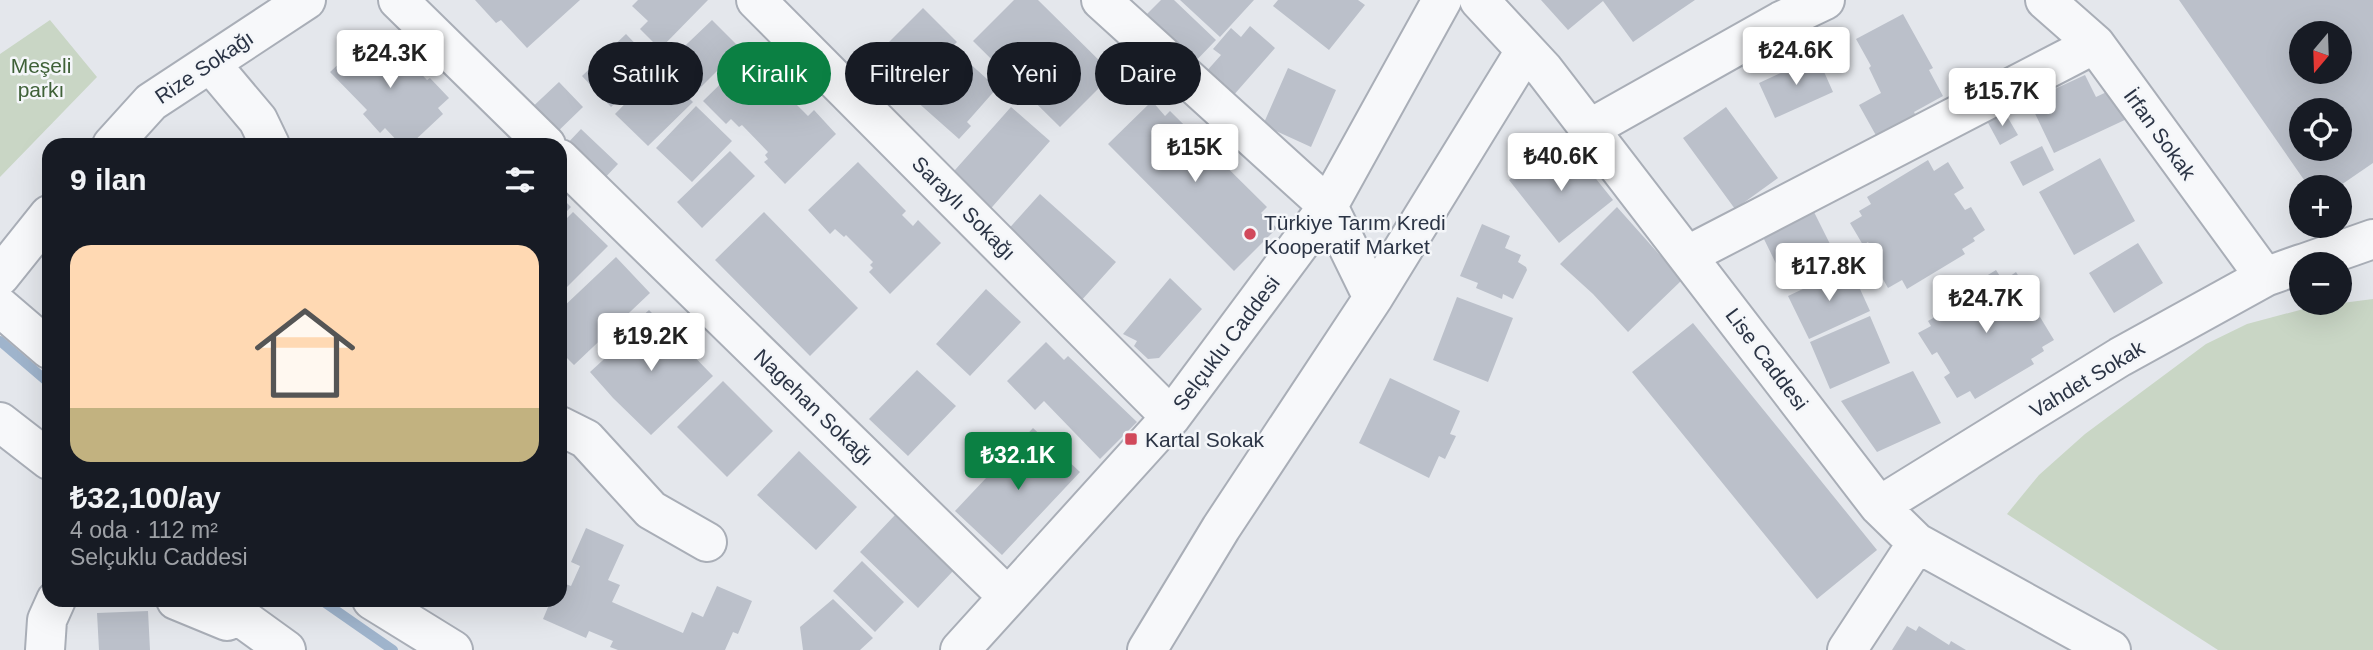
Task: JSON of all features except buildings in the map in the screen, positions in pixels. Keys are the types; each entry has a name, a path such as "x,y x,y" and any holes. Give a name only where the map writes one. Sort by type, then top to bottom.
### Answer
{"street":[{"path":"398,0 539,138"},
{"name":"Saraylı Sokağı","path":"757,0 1171,417"},
{"path":"1101,0 1328,206 1373,298"},
{"name":"Selçuklu Caddesi","path":"960,650 1171,417 1328,206 1442,0"},
{"name":"Lise Caddesi","path":"1479,0 1544,70 1879,506 1917,543 2111,650"},
{"path":"1589,129 1782,21 1825,0"},
{"name":"İrfan Sokak","path":"2045,0 2095,44 2265,277"},
{"name":"Rize Sokağı","path":"118,138 151,102 298,2"},
{"path":"1688,256 2095,44"},
{"path":"1147,650 1221,528 1373,298 1525,51"},
{"path":"210,63 258,120 267,138"},
{"name":"Nagehan Sokağı","path":"567,166 1008,597"},
{"path":"0,276 42,224"},
{"name":"Vahdet Sokak","path":"2336,252 2373,239"},
{"name":"Vahdet Sokak","path":"1879,506 2120,357 2265,277 2289,268"},
{"path":"0,307 42,343"},
{"path":"0,422 42,455"},
{"path":"567,430 586,439 651,510 707,541"},
{"path":"1847,650 1917,543"},
{"path":"45,650 47,620 53,607"},
{"path":"193,607 286,650"},
{"path":"383,607 453,650"}],"green space":[{"name":"Meşeli parkı","path":"50,20 97,77 0,177 0,54"},
{"path":"2373,299 2373,650 2218,650 2007,514 2039,475 2085,434 2206,344 2247,324 2289,313 2289,315 2352,315 2352,302"}],"waterway":[{"path":"0,341 42,377"},
{"path":"331,607 393,650"}],"place":[{"name":"Türkiye Tarım Kredi Kooperatif Market","path":"1250,234"},
{"name":"Kartal Sokak","path":"1131,439"}]}
